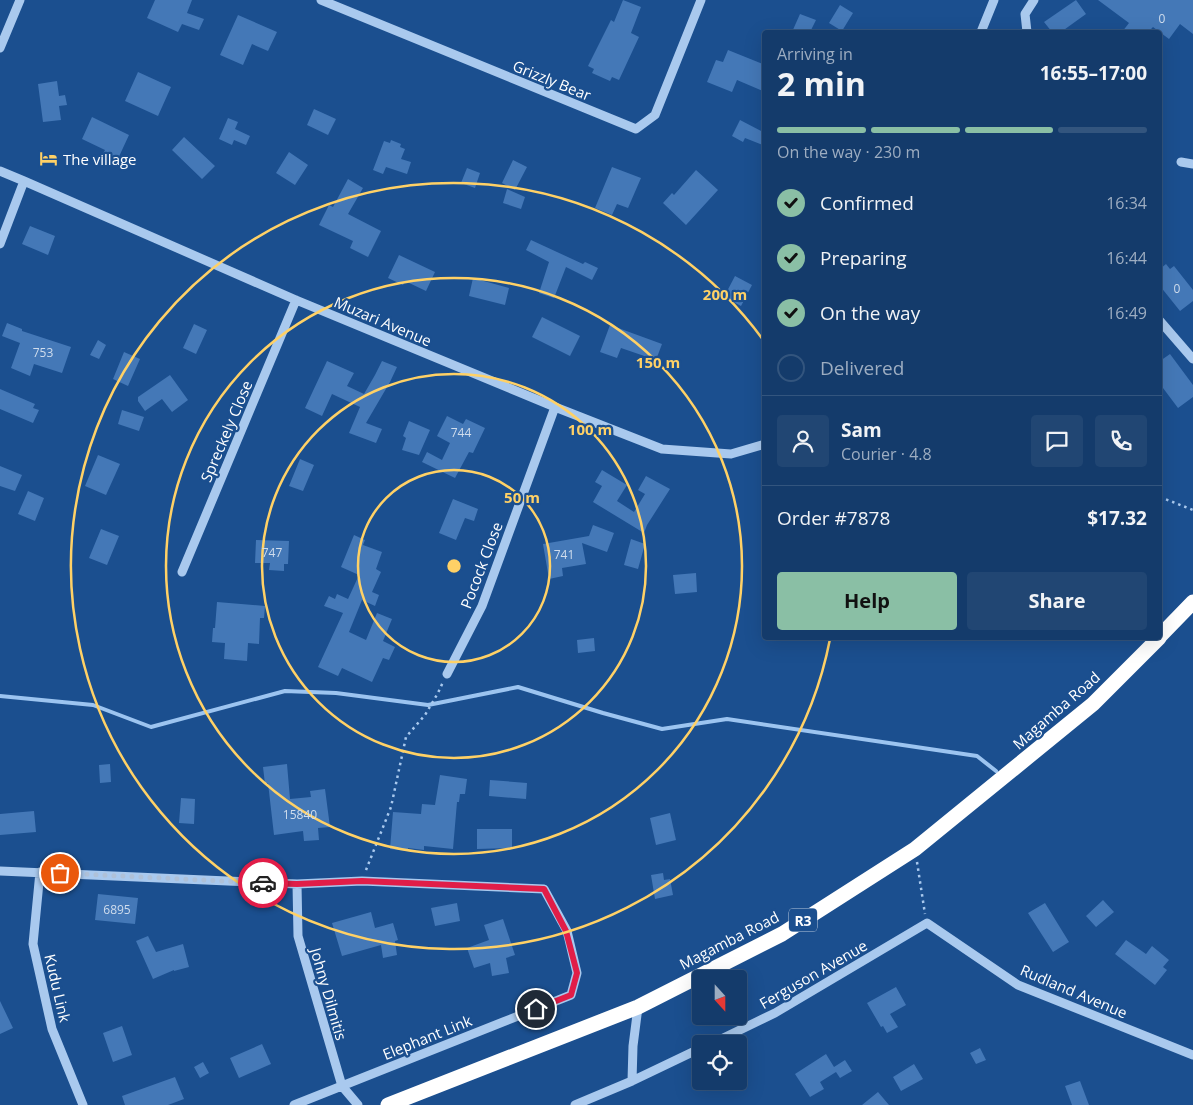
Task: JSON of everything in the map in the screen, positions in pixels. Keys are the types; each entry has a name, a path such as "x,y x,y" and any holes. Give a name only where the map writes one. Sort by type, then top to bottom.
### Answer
{"highway":[{"name":"Magamba Road","path":"1162,634 1193,602"},
{"name":"Magamba Road","path":"388,1105 638,1007 782,934 915,848 1093,704 1156,640"}],"street":[{"path":"0,48 20,0"},
{"name":"Grizzly Bear","path":"321,0 636,129 655,115 700,0"},
{"path":"982,30 994,0"},
{"path":"1027,30 1025,14 1034,0"},
{"path":"1181,162 1193,164"},
{"name":"Muzari Avenue","path":"0,172 24,180 296,300 662,449 731,454 762,445"},
{"path":"0,244 24,180"},
{"name":"Spreckely Close","path":"182,572 296,300"},
{"path":"1162,323 1193,359"},
{"name":"Pocock Close","path":"447,674 482,606 555,407"},
{"path":"0,871 297,884 362,881"},
{"name":"Kudu Link","path":"40,872 33,944 52,1029 83,1105"},
{"name":"Elephant Link","path":"294,1105 571,995 577,973 566,931 544,889 362,881"},
{"name":"Johny Dilmitis","path":"297,884 298,936 342,1086 358,1105"},
{"name":"Ferguson Avenue","path":"730,1035 775,1013 927,923"},
{"name":"Rudland Avenue","path":"927,923 1018,985 1193,1055"},
{"path":"632,1081 633,1046 638,1007"},
{"path":"575,1105 632,1081 692,1052"}],"path":[{"path":"1162,498 1193,510"},
{"path":"362,881 391,806 406,737 425,716 438,693"},
{"path":"915,848 927,923"}],"building":[{"path":"155,0 192,0 187,13 204,19 199,30 182,24 178,32 147,18"},
{"path":"623,0 641,7 631,33 639,37 619,80 612,77 610,81 592,73 594,69 588,66 611,20 614,22"},
{"path":"1076,0 1086,14 1064,30 1050,30 1044,22"},
{"path":"1098,0 1193,0 1193,34 1180,24 1169,39 1162,34 1162,30 1157,30 1153,27 1150,30 1124,30 1129,23"},
{"path":"840,5 853,13 843,30 829,23"},
{"path":"800,14 816,20 811,30 793,30"},
{"path":"238,15 277,32 268,51 252,44 243,65 220,55"},
{"path":"728,50 762,64 762,91 737,80 732,92 707,82 716,60 723,62"},
{"path":"138,72 171,87 158,116 125,101"},
{"path":"57,81 59,96 65,95 67,105 59,106 61,120 43,122 38,84"},
{"path":"314,109 336,119 328,135 307,125"},
{"path":"92,117 129,135 116,163 102,156 105,150 82,139"},
{"path":"228,118 238,122 235,129 250,136 246,145 234,140 232,145 219,139"},
{"path":"740,120 762,131 762,145 745,138 743,142 732,136"},
{"path":"184,137 215,166 202,179 172,150"},
{"path":"391,140 401,144 400,147 405,149 401,159 411,162 407,174 386,167 383,174 373,170 384,141 390,143"},
{"path":"289,152 308,165 295,185 276,173"},
{"path":"513,160 527,167 515,190 502,183"},
{"path":"612,167 641,178 628,208 617,204 612,215 595,208"},
{"path":"467,168 480,173 475,188 461,183"},
{"path":"696,170 718,190 686,225 663,203 672,193 674,195"},
{"path":"348,179 363,188 348,214 381,231 368,257 350,248 353,241 319,225 329,205 333,207"},
{"path":"507,189 525,197 521,209 503,203"},
{"path":"30,226 55,236 48,255 22,244"},
{"path":"531,240 583,264 585,262 598,268 592,280 566,267 554,298 539,293 549,262 526,250"},
{"path":"399,255 435,272 426,291 405,281 403,285 388,278"},
{"path":"1166,264 1170,269 1174,266 1193,290 1193,301 1180,311 1162,288 1162,267"},
{"path":"735,276 752,285 741,306 724,297"},
{"path":"473,278 509,288 505,305 469,296"},
{"path":"542,317 580,336 570,356 532,337"},
{"path":"7,323 22,329 22,331 71,347 62,373 34,364 30,376 11,368 20,343 2,336"},
{"path":"194,324 207,330 196,354 183,348"},
{"path":"610,325 662,344 656,360 621,348 617,358 600,352"},
{"path":"98,340 106,345 99,359 90,355"},
{"path":"124,352 140,359 128,386 113,379"},
{"path":"1170,354 1193,385 1193,397 1178,408 1162,387 1162,360"},
{"path":"327,361 354,373 347,386 364,394 382,361 397,367 366,423 382,429 376,443 349,433 360,407 332,394 322,416 305,408"},
{"path":"170,375 188,400 172,412 162,399 145,411 138,401 138,397"},
{"path":"0,389 35,404 33,408 39,410 33,423 0,409"},
{"path":"122,410 144,417 139,431 118,424"},
{"path":"447,416 463,424 466,419 485,428 473,453 469,452 455,478 422,462 427,452 442,460 450,443 437,436"},
{"path":"409,421 430,430 419,455 402,450 406,438 403,436"},
{"path":"98,455 120,464 106,495 85,486"},
{"path":"300,459 314,465 303,491 289,486"},
{"path":"0,466 22,475 15,491 0,486"},
{"path":"602,470 627,485 617,501 634,512 645,494 638,490 646,476 670,489 644,533 593,502 602,486 595,482"},
{"path":"28,491 44,498 35,521 18,514"},
{"path":"453,499 478,509 474,521 465,518 456,540 439,533"},
{"path":"593,525 614,533 607,552 582,543 586,564 562,568 563,576 549,579 543,544 589,536"},
{"path":"101,529 119,536 107,565 89,558"},
{"path":"354,535 365,540 363,545 382,552 376,569 381,572 372,592 379,595 375,606 362,600 349,632 366,640 377,613 392,619 383,641 395,647 389,660 383,658 372,682 342,668 338,676 318,667 343,613 324,606 329,596 335,599 337,594 348,599 359,575 341,567"},
{"path":"631,539 645,544 638,569 624,565"},
{"path":"256,540 289,541 288,564 284,564 284,571 269,570 270,563 255,563"},
{"path":"696,573 697,592 675,594 673,575"},
{"path":"217,602 265,606 264,618 260,618 259,644 248,643 247,661 224,659 225,643 212,642"},
{"path":"594,638 595,651 578,653 577,640"},
{"path":"110,764 111,782 100,783 99,765"},
{"path":"287,764 290,799 311,797 310,791 325,789 330,827 318,828 319,840 304,841 303,831 274,835 268,783 265,784 263,767"},
{"path":"440,775 467,779 465,794 460,794 459,802 457,802 453,849 424,846 424,850 408,848 408,851 390,849 393,812 421,814 422,804 435,805"},
{"path":"490,780 527,783 526,799 489,796"},
{"path":"181,798 195,799 194,824 179,823"},
{"path":"34,811 36,832 0,835 0,814"},
{"path":"670,813 676,840 656,845 650,818"},
{"path":"477,829 512,829 512,848 477,849"},
{"path":"663,873 664,880 670,879 673,895 655,899 651,875"},
{"path":"98,894 138,898 135,924 95,920"},
{"path":"1103,900 1114,912 1096,927 1086,916"},
{"path":"457,903 460,921 435,926 431,908"},
{"path":"1045,903 1069,942 1053,952 1028,913"},
{"path":"371,912 375,928 393,923 398,940 395,941 397,955 383,958 381,945 342,956 332,923"},
{"path":"503,919 515,955 506,958 509,973 492,976 490,963 474,968 467,948 489,940 484,925"},
{"path":"148,936 156,952 183,944 189,967 174,970 153,979 136,941"},
{"path":"1126,940 1146,954 1152,946 1169,960 1163,967 1167,970 1155,985 1115,954"},
{"path":"896,987 906,1005 890,1014 898,1027 887,1033 883,1026 881,1027 867,1003"},
{"path":"0,1001 13,1028 0,1034"},
{"path":"122,1026 132,1055 113,1062 103,1033"},
{"path":"262,1044 271,1064 239,1078 230,1058"},
{"path":"980,1048 986,1060 976,1064 970,1053"},
{"path":"826,1054 834,1067 845,1060 852,1071 840,1078 836,1072 820,1082 824,1089 810,1097 795,1074"},
{"path":"203,1062 209,1073 200,1078 194,1067"},
{"path":"914,1064 923,1079 901,1091 893,1077"},
{"path":"175,1077 184,1099 168,1105 125,1105 122,1096"},
{"path":"1080,1081 1089,1105 1072,1105 1065,1086"},
{"path":"878,1092 889,1105 862,1105"}],"waterway":[{"path":"0,696 93,705 151,727 285,691 336,693 428,705 518,687 662,729 727,719 977,756 996,771"}],"way so far":[{"path":"60,873 263,883"}],"place":[{"name":"The village","path":"49,159"}],"route":[{"path":"263,883 297,884 362,881 544,889 566,931 577,973 571,995 536,1009"}]}
